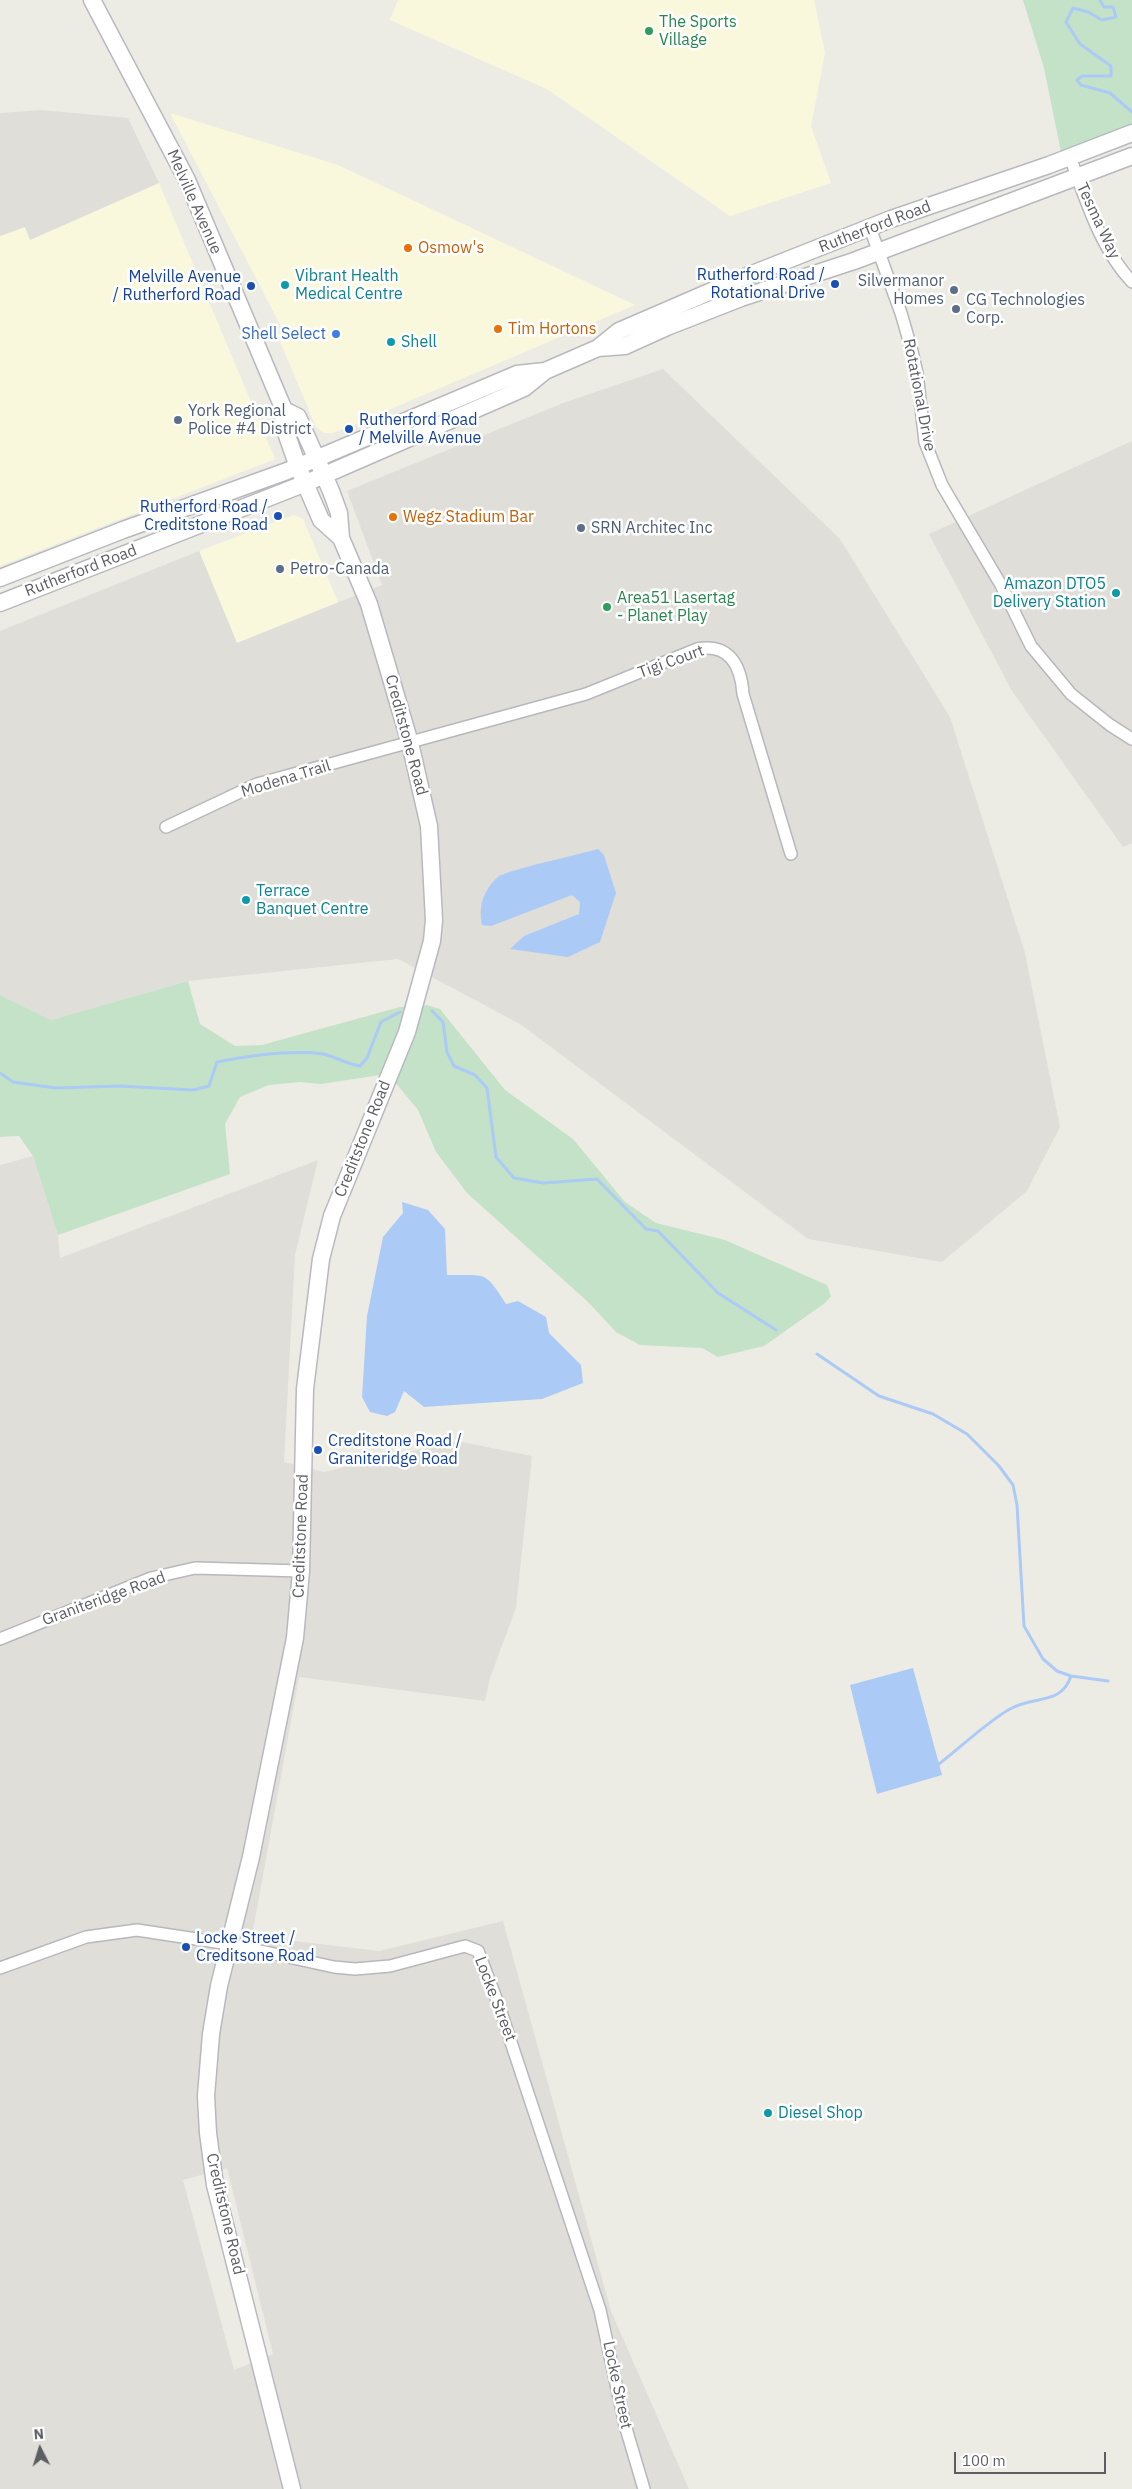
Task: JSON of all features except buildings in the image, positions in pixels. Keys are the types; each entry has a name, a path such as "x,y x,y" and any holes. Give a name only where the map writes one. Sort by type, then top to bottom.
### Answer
{"street":[{"name":"Melville Avenue","path":"94,5 187,180 284,410 283,424 298,467 306,483"},
{"name":"Rutherford Road","path":"662,321 737,280 870,228 1132,133"},
{"name":"Rutherford Road","path":"0,603 306,483 524,388 545,371 598,348 618,331 662,321 741,298 878,253 1132,156"},
{"name":"Tesma Way","path":"1070,157 1094,222 1113,257 1132,282"},
{"name":"Rotational Drive","path":"870,228 901,313 912,351 917,373 925,442 942,485 1001,585 1031,646 1071,694 1110,725 1132,739"},
{"name":"Rutherford Road","path":"0,578 123,530 298,467 517,374 545,371"},
{"name":"Melville Avenue","path":"284,410 298,417 324,475"},
{"name":"Creditstone Road","path":"292,2489 215,2185 208,2133 206,2096 210,2034 250,1857 295,1638 301,1570 305,1389 321,1259 332,1216 407,1032 432,941 434,920 429,826 410,743 369,604 341,538 339,513 324,475"},
{"name":"Creditstone Road","path":"306,483 321,520 341,538"},
{"name":"Tigi Court","path":"410,743 586,694 697,649 709,647 723,651 734,662 742,675 743,694 791,854"},
{"name":"Modena Trail","path":"166,827 257,784 410,743"},
{"name":"Graniteridge Road","path":"0,1639 151,1578 195,1568 301,1570"},
{"name":"Locke Street","path":"0,1968 86,1937 137,1930 229,1944 334,1967 355,1969 390,1966 465,1946 478,1951 500,2006 600,2310 625,2425 644,2489"}],"shaded area":[{"path":"398,0 814,0 825,53 811,126 831,183 730,216 547,89 390,20"},
{"path":"41,110 128,118 159,183 30,240 25,227 0,236 0,113"},
{"path":"170,113 338,165 635,305 351,426 333,433 324,433 316,427 277,334 284,332"},
{"path":"159,183 275,459 0,566 0,236 25,227 30,240"},
{"path":"663,369 840,539 950,717 1025,953 1060,1127 1027,1191 942,1262 808,1239 520,1024 398,959 188,981 51,1020 0,995 0,631 199,551 237,643 382,585 347,491 563,403"},
{"path":"1132,441 1132,843 1123,847 1012,691 929,534"},
{"path":"294,515 303,519 338,602 237,643 199,551"},
{"path":"33,1156 58,1235 60,1258 318,1160 295,1255 284,1462 324,1472 457,1441 532,1456 516,1608 490,1678 485,1701 299,1677 252,1936 379,1951 503,1921 611,2311 689,2489 0,2489 0,1165","holes":["227,2168 273,2354 234,2370 183,2180"]}],"green space":[{"path":"1023,0 1132,0 1132,126 1061,152 1044,68"},
{"path":"188,981 200,1024 235,1046 262,1045 400,1007 427,1005 440,1009 505,1090 573,1139 625,1202 656,1223 725,1240 827,1285 831,1296 825,1303 764,1346 718,1357 702,1348 640,1345 616,1332 588,1302 467,1193 436,1152 418,1110 395,1082 380,1075 321,1084 300,1082 269,1085 240,1097 225,1124 230,1174 58,1235 33,1156 19,1136 0,1137 0,995 51,1020"}],"water":[{"path":"598,849 604,855 616,893 600,942 568,957 510,949 524,936 579,914 580,902 572,895 491,926 482,925 481,905 485,893 498,877 529,866"},
{"path":"402,1202 428,1210 445,1229 447,1275 477,1275 483,1277 493,1285 506,1304 518,1301 546,1317 549,1333 581,1365 583,1383 542,1399 424,1407 404,1391 395,1412 387,1416 370,1412 362,1397 367,1316 383,1237 403,1213"},
{"path":"913,1668 942,1775 877,1794 850,1685"}],"waterway":[{"path":"1100,0 1104,7 1113,7 1116,17 1102,20 1088,12 1073,8 1066,22 1080,44 1111,66 1111,76 1082,76 1077,80 1081,85 1110,93 1132,112"},
{"path":"432,1011 443,1022 447,1052 454,1066 475,1075 487,1088 496,1157 514,1178 543,1183 597,1179 646,1229 658,1231 718,1293 776,1330"},
{"path":"0,1073 13,1082 56,1088 119,1086 193,1090 209,1086 217,1062 242,1058 270,1054 311,1053 327,1055 360,1066 367,1058 381,1022 400,1012"},
{"path":"817,1354 879,1396 933,1414 967,1434 999,1466 1013,1485 1017,1505 1024,1626 1043,1659 1057,1671 1071,1676 1108,1681"},
{"path":"939,1764 1001,1714 1019,1705 1054,1696 1061,1692 1071,1676"}],"place":[{"name":"The Sports Village","path":"649,31"},
{"name":"Osmow's","path":"408,248"},
{"name":"Rutherford Road / Rotational Drive","path":"835,284"},
{"name":"Vibrant Health Medical Centre","path":"285,285"},
{"name":"Melville Avenue / Rutherford Road","path":"251,286"},
{"name":"Silvermanor Homes","path":"954,290"},
{"name":"CG Technologies Corp.","path":"956,309"},
{"name":"Tim Hortons","path":"498,329"},
{"name":"Shell Select","path":"336,334"},
{"name":"Shell","path":"391,342"},
{"name":"York Regional Police #4 District","path":"178,420"},
{"name":"Rutherford Road / Melville Avenue","path":"349,429"},
{"name":"Rutherford Road / Creditstone Road","path":"278,516"},
{"name":"Wegz Stadium Bar","path":"393,517"},
{"name":"SRN Architec Inc","path":"581,528"},
{"name":"Petro-Canada","path":"280,569"},
{"name":"Amazon DTO5 Delivery Station","path":"1116,593"},
{"name":"Area51 Lasertag - Planet Play","path":"607,607"},
{"name":"Terrace Banquet Centre","path":"246,900"},
{"name":"Creditstone Road / Graniteridge Road","path":"318,1450"},
{"name":"Locke Street / Creditsone Road","path":"186,1947"},
{"name":"Diesel Shop","path":"768,2113"}]}
